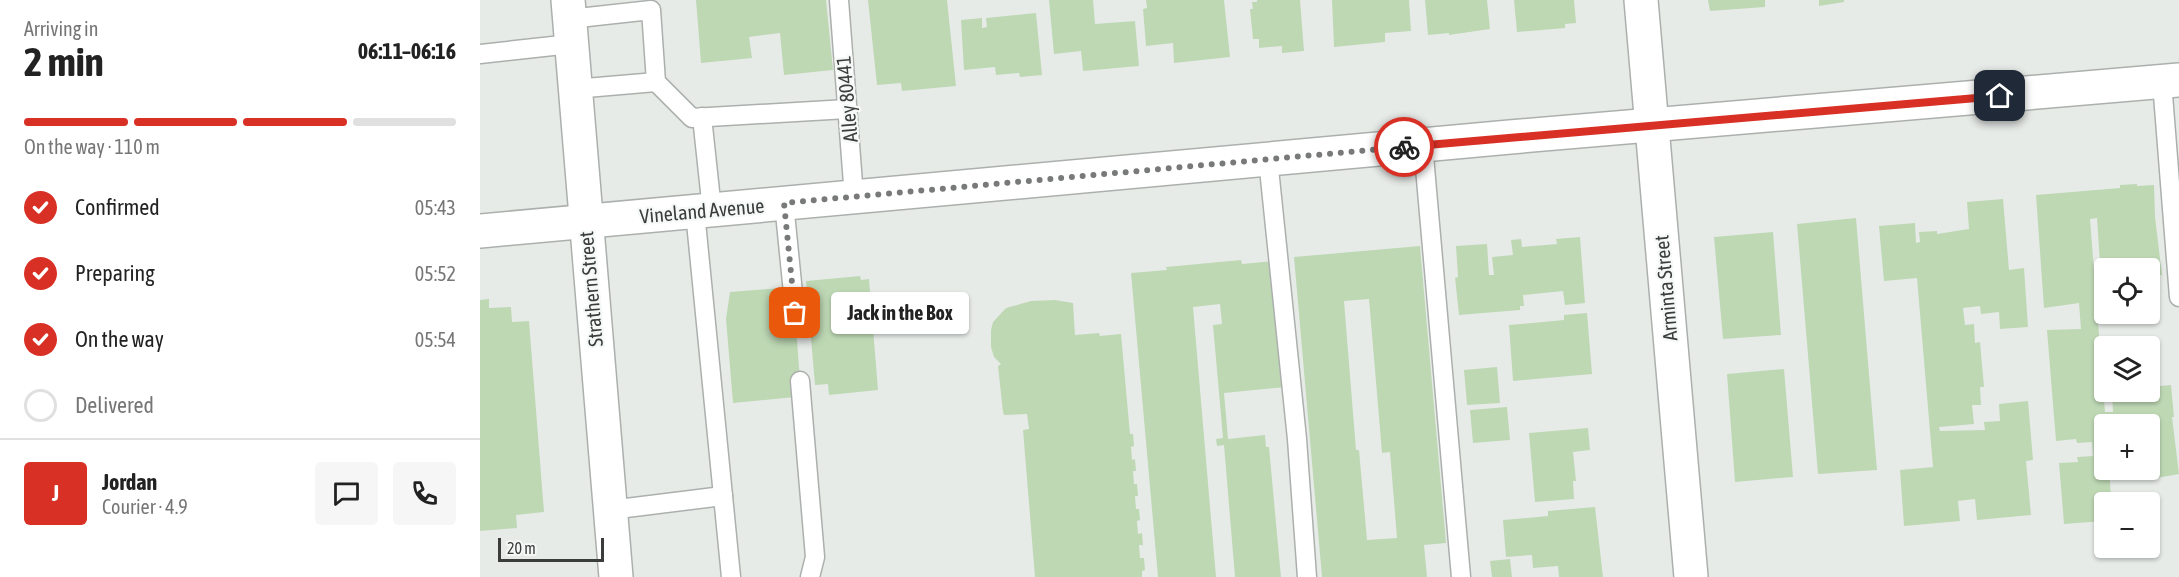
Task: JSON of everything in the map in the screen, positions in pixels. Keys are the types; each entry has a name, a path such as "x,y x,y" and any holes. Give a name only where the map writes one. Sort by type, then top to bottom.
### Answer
{"main road":[{"name":"Arminta Street","path":"1641,0 1691,577"},
{"name":"Strathern Street","path":"569,21 616,577"},
{"name":"Vineland Avenue","path":"480,231 1423,145 2170,81"}],"lane":[{"name":"Alley 80441","path":"839,0 854,197"},
{"path":"480,54 569,21 651,10 656,82 692,118 847,109"},
{"path":"2170,81 2179,297"},
{"path":"574,89 656,82"},
{"path":"702,117 703,211 731,577"},
{"path":"1423,145 1461,577"},
{"path":"1268,159 1297,440 1308,577"},
{"path":"784,203 795,313"},
{"path":"800,381 814,557 810,577"},
{"path":"610,510 723,496"}],"building":[{"path":"696,0 826,0 833,70 784,75 780,33 749,37 752,58 701,63"},
{"path":"868,0 947,0 956,86 902,91 901,83 877,85"},
{"path":"1049,0 1093,0 1095,24 1135,21 1139,66 1083,71 1081,51 1054,54"},
{"path":"1146,0 1224,0 1230,57 1174,63 1173,43 1146,46 1143,9 1147,8"},
{"path":"1257,0 1300,0 1304,51 1282,53 1282,46 1259,48 1259,39 1253,39 1250,9 1253,9 1252,2 1257,2"},
{"path":"1332,0 1409,0 1411,31 1385,33 1385,42 1334,47"},
{"path":"1425,0 1487,0 1490,29 1449,35 1449,33 1428,35"},
{"path":"1514,0 1574,0 1576,23 1565,24 1565,28 1517,32"},
{"path":"1708,0 1765,0 1765,7 1710,11"},
{"path":"1819,0 1844,0 1844,2 1819,6"},
{"path":"1036,13 1042,75 1020,77 1019,73 996,75 995,67 964,70 961,20 982,18 982,28 987,27 986,18"},
{"path":"2120,185 2154,185 2160,258 2100,258 2097,218 2090,219 2094,270 2094,324 2098,324 2099,336 2094,336 2094,402 2104,402 2105,412 2113,412 2112,402 2160,402 2160,386 2171,385 2174,417 2172,417 2179,474 2160,477 2160,414 2094,414 2094,480 2110,480 2111,492 2094,492 2094,522 2064,524 2059,463 2078,462 2077,457 2093,456 2092,442 2077,443 2076,439 2056,441 2047,330 2081,329 2079,303 2044,308 2036,195 2120,188"},
{"path":"2003,199 2009,270 2024,268 2028,327 2000,329 1999,312 1981,314 1980,306 1963,308 1965,325 1974,324 1975,343 1980,342 1984,387 1980,387 1981,405 1972,405 1974,424 1939,427 1940,431 1985,430 1984,422 2000,421 1999,404 2028,401 2033,460 2026,461 2031,515 1977,520 1975,499 1958,501 1960,521 1904,526 1900,470 1933,467 1917,278 1884,281 1879,226 1915,223 1916,243 1920,242 1919,232 1937,231 1937,234 1969,229 1967,202"},
{"path":"1856,218 1877,470 1818,474 1797,224"},
{"path":"1773,232 1781,335 1723,339 1714,237"},
{"path":"1580,237 1585,303 1565,305 1563,291 1523,295 1524,306 1520,306 1520,310 1459,315 1455,278 1458,277 1456,246 1487,244 1489,275 1494,275 1492,257 1513,255 1511,240 1521,239 1522,247 1557,244 1556,239"},
{"path":"1420,246 1446,543 1424,545 1427,577 1322,577 1294,257","holes":["1369,299 1382,453 1390,452 1397,538 1367,540 1359,450 1356,450 1344,301"]},
{"path":"1241,260 1242,264 1275,261 1286,387 1224,393 1228,439 1265,435 1266,447 1269,447 1281,577 1235,577 1224,445 1217,446 1216,439 1223,438 1213,325 1222,324 1220,304 1193,307 1216,577 1158,577 1131,273 1167,270 1166,267"},
{"path":"860,276 861,280 869,279 878,390 829,395 828,384 815,385 806,281"},
{"path":"780,288 788,313 795,313 800,381 795,397 733,403 726,319 730,292"},
{"path":"489,299 489,308 511,307 512,322 529,321 544,512 516,515 517,528 480,531 480,300"},
{"path":"1055,300 1073,303 1075,335 1121,334 1130,434 1133,434 1132,460 1135,459 1134,484 1137,484 1138,496 1135,496 1136,509 1139,509 1140,520 1137,521 1138,534 1142,533 1143,545 1139,545 1140,558 1144,558 1145,570 1142,571 1142,577 1035,577 1023,430 1029,429 1027,414 1004,415 998,366 1001,364 994,357 991,347 991,330 993,322 1006,308 1031,301"},
{"path":"1587,313 1592,374 1513,381 1509,325 1564,320 1564,315"},
{"path":"1497,367 1500,403 1467,405 1464,370"},
{"path":"1784,369 1793,477 1735,482 1727,374"},
{"path":"1507,407 1510,440 1473,443 1470,410"},
{"path":"1588,428 1590,450 1573,452 1576,481 1573,481 1574,499 1535,502 1529,433"},
{"path":"1595,507 1603,577 1559,577 1558,566 1533,568 1532,555 1506,557 1503,520 1548,516 1548,511"},
{"path":"1510,559 1512,577 1492,577 1490,561"}],"way so far":[{"path":"795,313 784,203 1404,147"}],"place":[{"name":"Jack in the Box","path":"795,313"}],"route":[{"path":"1404,147 2000,96"}]}
